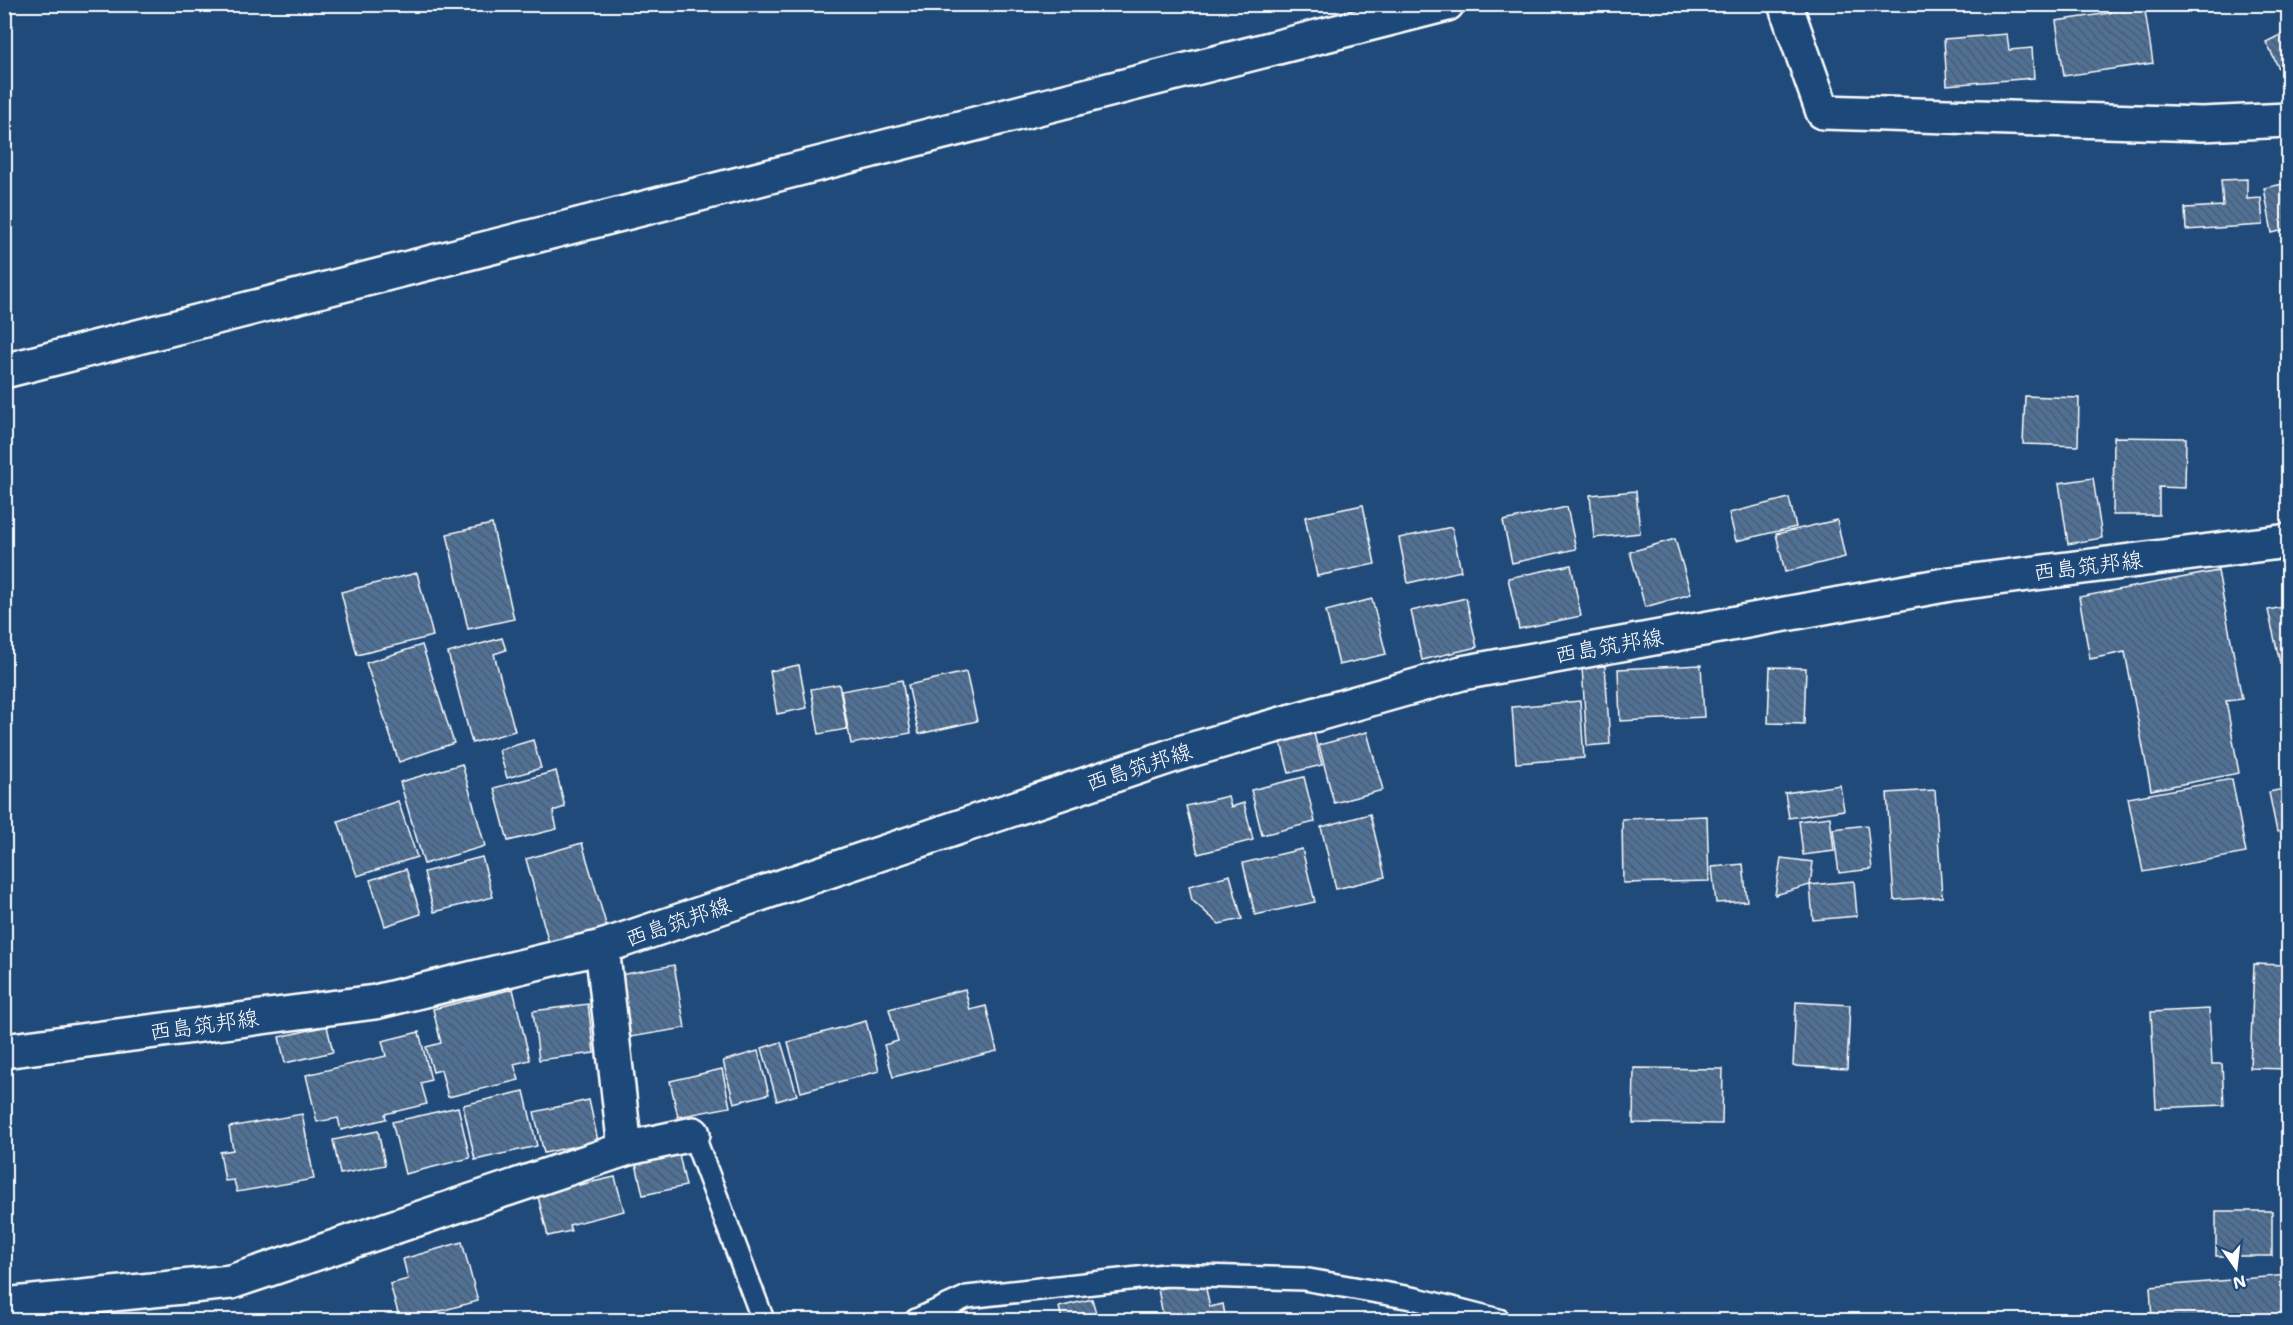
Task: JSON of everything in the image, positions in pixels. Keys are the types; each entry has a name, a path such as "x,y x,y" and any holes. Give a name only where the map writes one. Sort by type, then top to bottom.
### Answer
{"street":[{"path":"4,371 1446,4"},
{"path":"1785,4 1824,112 2202,124 2289,120"},
{"name":"西島筑邦線","path":"4,1051 375,1002 602,947 1183,752 1462,673 1950,584 2289,541"},
{"path":"602,947 625,1149"},
{"path":"4,1305 231,1282 625,1149 693,1134"}],"lane":[{"path":"693,1134 763,1320"},
{"path":"916,1320 967,1297 1165,1275 1303,1279 1417,1299 1499,1320"}],"building":[{"path":"2108,4 2144,4 2153,63 2064,76 2056,21 2110,13"},
{"path":"2288,31 2288,87 2266,42"},
{"path":"2007,34 2009,50 2032,48 2034,78 1947,85 1944,39"},
{"path":"2247,179 2247,199 2261,198 2263,225 2186,230 2185,208 2223,206 2221,180"},
{"path":"2288,183 2288,229 2272,233 2264,188"},
{"path":"2025,396 2079,398 2078,446 2023,444"},
{"path":"2114,437 2186,438 2185,488 2159,487 2159,515 2113,515"},
{"path":"2093,478 2102,538 2068,544 2059,483"},
{"path":"1636,491 1640,533 1594,538 1590,495"},
{"path":"1789,498 1796,527 1736,541 1729,513"},
{"path":"1363,505 1375,564 1317,576 1305,517"},
{"path":"1567,507 1576,549 1512,563 1503,521"},
{"path":"1837,520 1845,557 1785,572 1776,534"},
{"path":"492,524 514,619 468,629 447,534"},
{"path":"1452,527 1461,571 1408,583 1399,538"},
{"path":"1675,539 1691,594 1645,607 1630,552"},
{"path":"1571,565 1581,616 1519,629 1508,578"},
{"path":"2218,571 2242,699 2226,701 2239,773 2151,790 2125,652 2090,659 2079,597"},
{"path":"417,573 433,636 357,655 341,592"},
{"path":"1466,598 1477,647 1422,660 1411,611"},
{"path":"1372,599 1386,654 1339,665 1326,611"},
{"path":"2288,606 2288,661 2280,663 2268,610"},
{"path":"502,638 506,650 494,654 515,731 472,743 448,653"},
{"path":"422,645 454,743 399,762 366,663"},
{"path":"799,665 807,708 777,714 770,671"},
{"path":"1701,665 1704,717 1620,721 1618,669"},
{"path":"1605,666 1610,744 1587,746 1582,667"},
{"path":"1770,667 1806,668 1804,724 1768,723"},
{"path":"966,672 977,721 919,734 908,685"},
{"path":"902,680 911,733 851,744 841,691"},
{"path":"839,684 847,729 819,734 811,689"},
{"path":"1580,701 1584,758 1516,763 1512,707"},
{"path":"1312,726 1322,765 1289,773 1279,735"},
{"path":"1367,732 1383,790 1334,803 1319,745"},
{"path":"533,740 541,768 507,778 499,750"},
{"path":"462,764 485,846 424,864 400,782"},
{"path":"556,771 565,807 553,811 557,829 508,841 494,788"},
{"path":"1304,777 1315,822 1262,835 1251,790"},
{"path":"2232,779 2246,853 2143,872 2128,798"},
{"path":"1840,785 1844,810 1789,818 1785,793"},
{"path":"2288,788 2288,830 2277,832 2269,792"},
{"path":"1935,790 1942,897 1894,900 1887,793"},
{"path":"1228,796 1231,807 1244,803 1253,840 1198,854 1186,806"},
{"path":"398,801 417,857 357,876 338,821"},
{"path":"1370,814 1385,877 1336,889 1321,827"},
{"path":"1707,816 1709,881 1623,883 1622,819"},
{"path":"1830,817 1834,851 1803,855 1799,821"},
{"path":"1867,825 1872,869 1839,873 1833,829"},
{"path":"582,843 608,931 550,947 526,859"},
{"path":"1302,849 1315,902 1255,915 1243,863"},
{"path":"482,857 493,897 434,912 424,872"},
{"path":"1781,858 1813,862 1810,885 1775,895"},
{"path":"1743,864 1747,901 1716,903 1712,867"},
{"path":"406,869 421,914 385,926 370,880"},
{"path":"1230,875 1242,919 1219,924 1192,900 1189,886"},
{"path":"1854,881 1857,916 1813,920 1810,885"},
{"path":"2254,964 2288,965 2288,1069 2250,1068"},
{"path":"674,965 685,1028 625,1038 614,976"},
{"path":"513,989 530,1060 514,1064 519,1080 448,1097 441,1070 433,1072 426,1047 441,1043 433,1009"},
{"path":"965,989 970,1010 986,1006 997,1051 893,1077 884,1045 898,1041 889,1009"},
{"path":"1796,1002 1850,1005 1847,1069 1793,1066"},
{"path":"588,1004 594,1053 539,1060 533,1011"},
{"path":"2209,1009 2212,1064 2222,1064 2224,1105 2156,1108 2151,1012"},
{"path":"866,1021 879,1071 801,1092 788,1042"},
{"path":"327,1026 333,1052 285,1063 279,1037"},
{"path":"419,1032 431,1080 421,1083 427,1104 385,1114 386,1119 341,1130 338,1118 317,1122 306,1075 386,1056 382,1041"},
{"path":"781,1042 797,1095 777,1101 762,1048"},
{"path":"758,1051 769,1094 734,1103 723,1061"},
{"path":"1634,1068 1723,1069 1722,1124 1633,1123"},
{"path":"722,1069 730,1107 678,1117 670,1081"},
{"path":"524,1091 537,1146 475,1160 463,1105"},
{"path":"589,1100 598,1141 544,1153 534,1112"},
{"path":"458,1107 470,1158 405,1174 392,1122"},
{"path":"302,1114 314,1179 237,1192 234,1180 225,1181 220,1152 233,1150 229,1127"},
{"path":"378,1131 385,1165 340,1174 333,1140"},
{"path":"678,1150 686,1186 643,1195 635,1159"},
{"path":"615,1177 624,1211 569,1225 571,1231 548,1236 536,1189 578,1180 579,1185"},
{"path":"2216,1211 2272,1211 2272,1256 2216,1256"},
{"path":"462,1242 478,1301 400,1320 390,1284 408,1279 403,1259"},
{"path":"2288,1275 2288,1317 2251,1320 2152,1320 2150,1287"},
{"path":"1204,1280 1210,1307 1223,1304 1226,1320 1164,1320 1158,1289"},
{"path":"1092,1299 1098,1320 1062,1320 1059,1307"}]}
